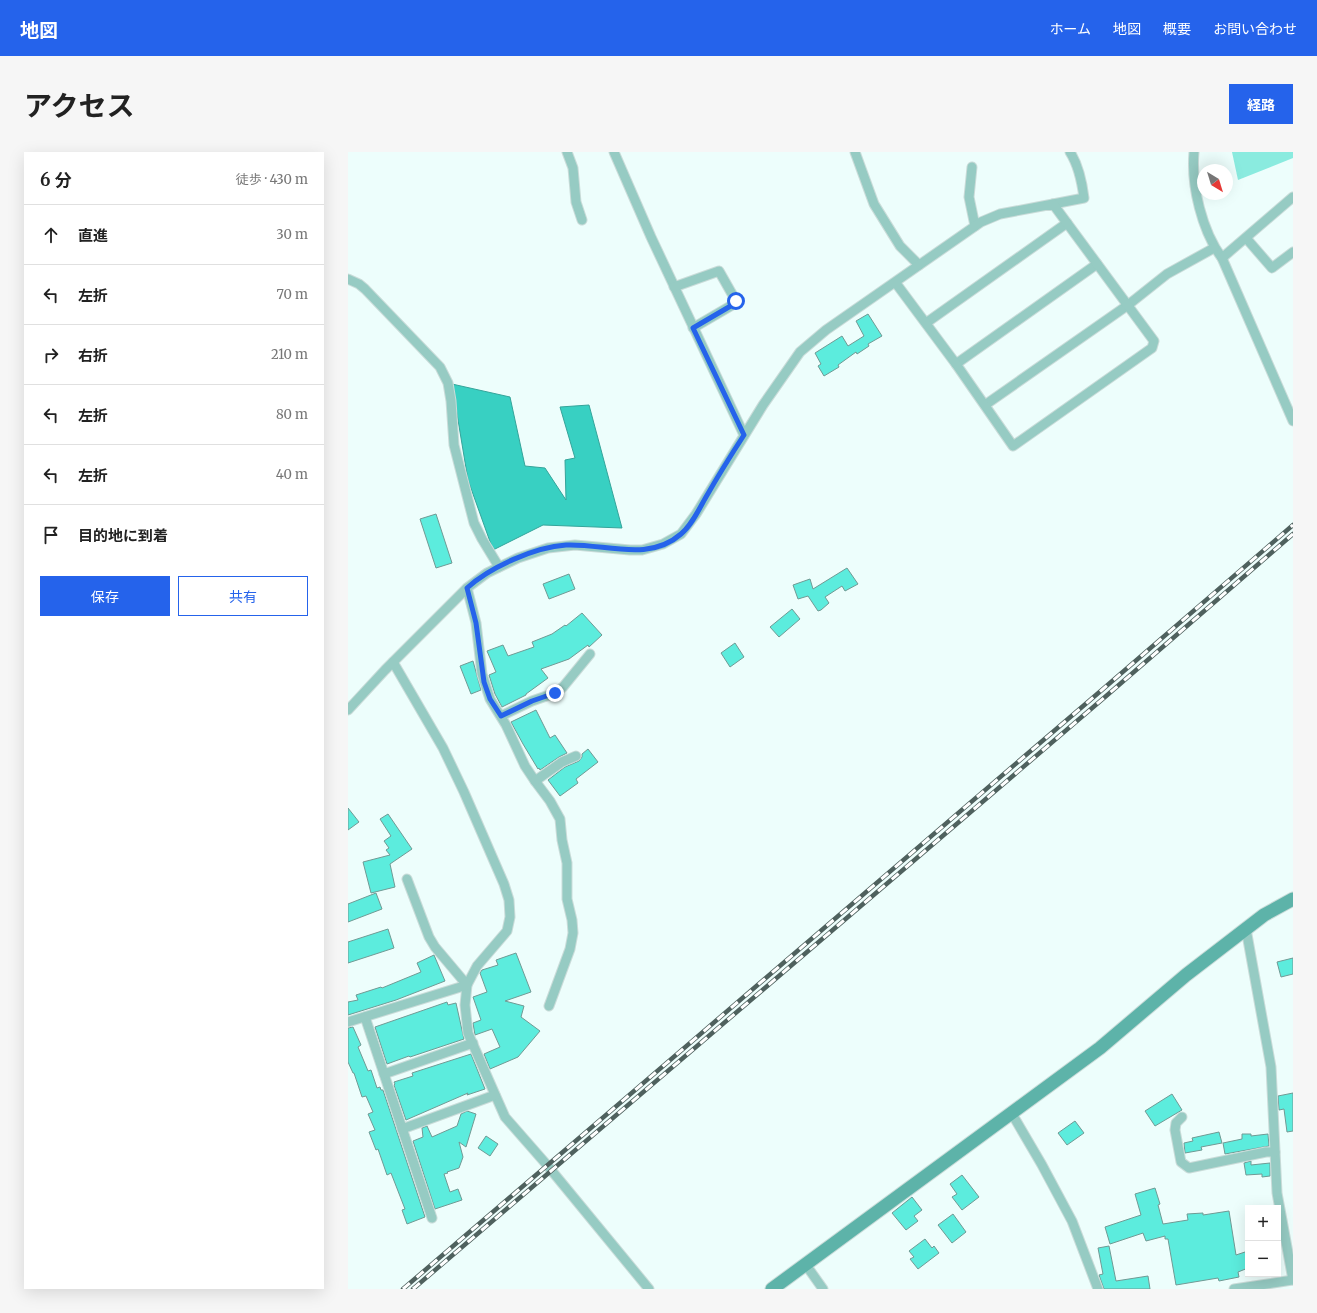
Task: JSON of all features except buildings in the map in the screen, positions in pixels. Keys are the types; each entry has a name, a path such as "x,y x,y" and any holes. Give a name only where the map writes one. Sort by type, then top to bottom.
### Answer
{"street":[{"path":"567,152 573,168 576,202 582,220"},
{"path":"614,152 674,287 744,435"},
{"path":"855,152 874,204 900,246 919,265"},
{"path":"348,710 393,662 467,588 479,578 499,567 539,550 556,546 580,545 642,550 651,549 668,542 681,534 688,526 744,435 784,374 807,345 981,222 1000,214 1084,198 1078,167 1070,152"},
{"path":"1194,152 1194,178 1197,196 1214,248 1222,258 1293,421"},
{"path":"972,167 969,197 975,226"},
{"path":"1222,258 1293,197"},
{"path":"895,282 956,364 1013,446 1152,348 1154,341 1053,204"},
{"path":"926,324 1067,224"},
{"path":"1246,238 1272,268 1293,252"},
{"path":"985,405 1128,305 1167,274 1214,248"},
{"path":"956,364 1098,264"},
{"path":"674,287 719,271 736,301 734,304 693,328"},
{"path":"348,278 365,289 444,374 448,383 451,401 454,445 473,518 482,539 499,567"},
{"path":"467,588 476,623 484,682 490,699 501,716 525,766 550,801 560,819 562,840 567,863 566,899 573,926 570,949 550,1006"},
{"path":"501,716 532,701 555,693 563,687 590,654"},
{"path":"393,662 443,748 504,884 509,900 510,917 507,931 477,966 467,985 465,1005 468,1033 472,1043 505,1117 547,1165 649,1289"},
{"path":"535,781 562,762 576,756"},
{"path":"407,879 429,937 435,947 467,985"},
{"path":"772,1289 1100,1048 1186,975 1264,915 1293,899"},
{"path":"1234,1289 1293,1280 1277,1192 1271,1067 1246,929"},
{"path":"348,1022 467,985"},
{"path":"365,1017 432,1218"},
{"path":"384,1074 472,1043"},
{"path":"402,1129 495,1095"},
{"path":"1012,1112 1072,1221 1098,1289"},
{"path":"1182,1117 1176,1123 1175,1130 1181,1162 1189,1168 1266,1152 1275,1152"},
{"path":"806,1265 823,1289"}],"green space":[{"path":"1232,152 1293,152 1293,158 1238,180"}],"water":[{"path":"452,384 510,397 525,466 545,468 566,500 565,460 575,458 560,407 589,405 622,528 543,525 493,550 468,480"}],"railway":[{"path":"403,1289 1293,525"},
{"path":"413,1289 1105,697 1293,534"}],"route":[{"path":"555,693 532,701 501,716 490,699 484,682 476,623 467,588 487,573 539,550 566,545 630,550 651,549 681,534 696,514 744,435 693,328 734,304 736,301"}]}
